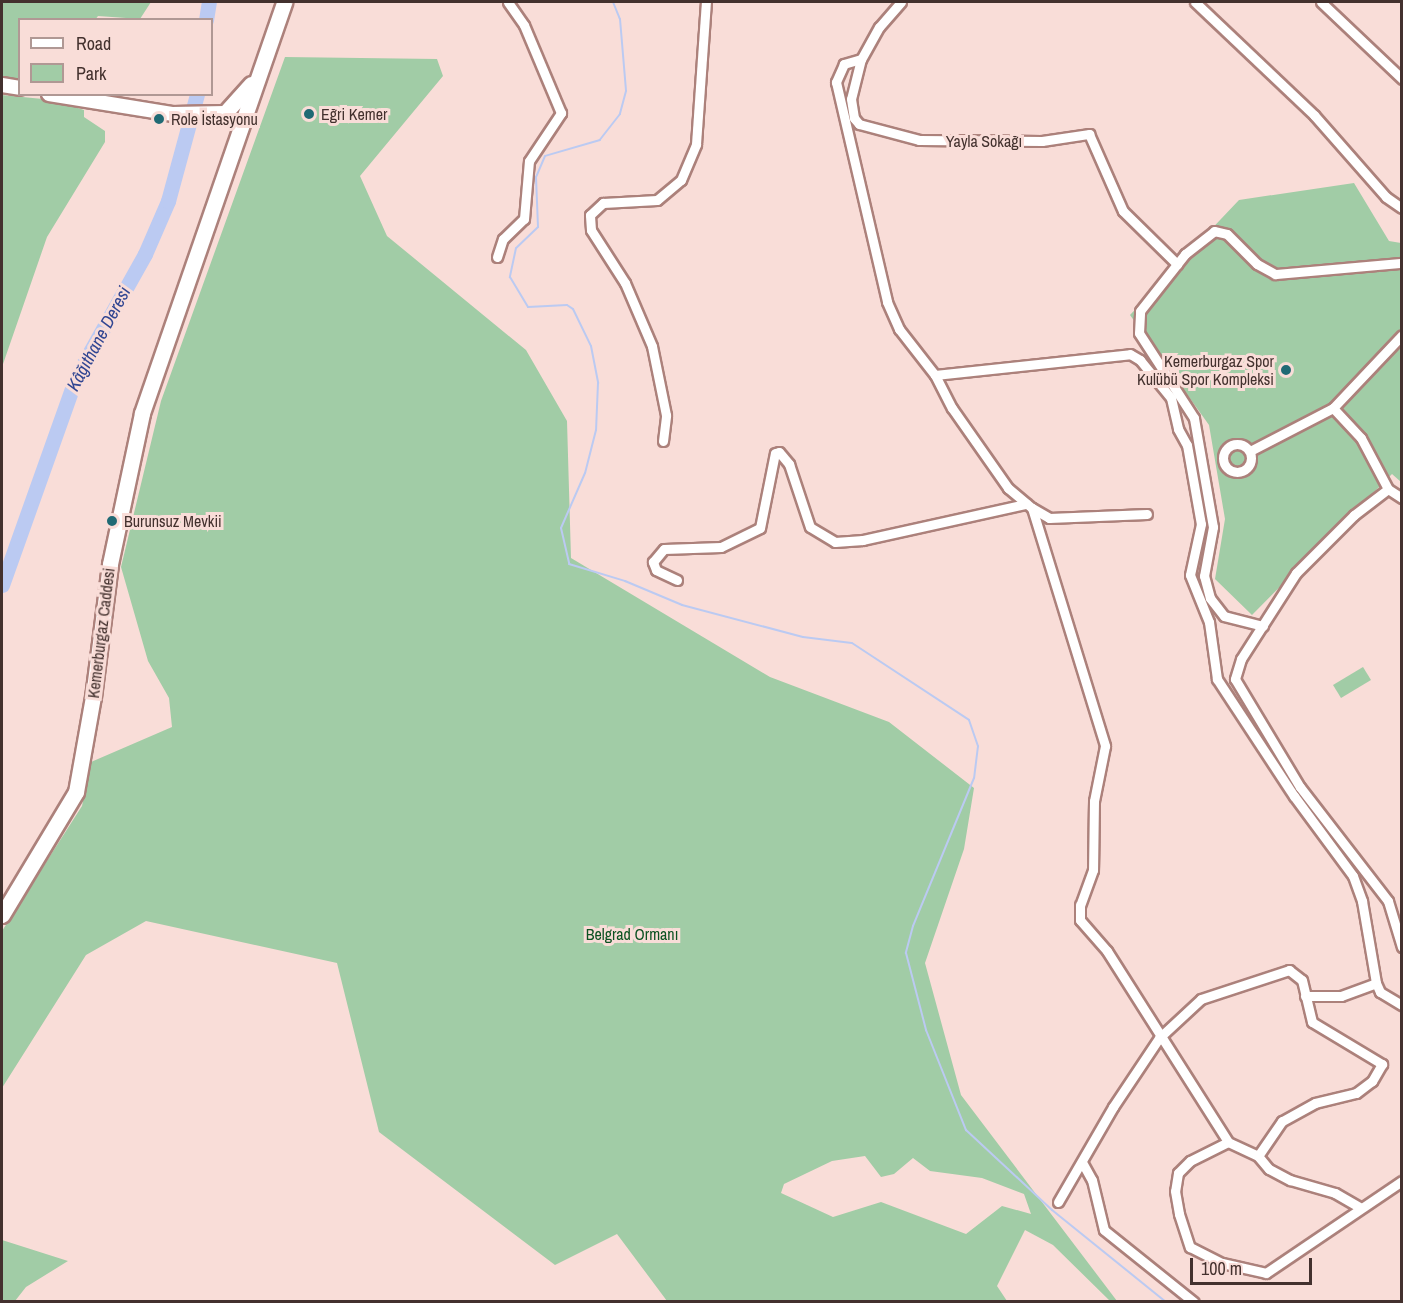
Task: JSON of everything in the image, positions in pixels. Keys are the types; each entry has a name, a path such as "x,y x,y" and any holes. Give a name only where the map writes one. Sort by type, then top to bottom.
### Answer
{"main road":[{"path":"246,122 260,71 284,2"},
{"path":"246,122 294,2"},
{"path":"216,117 260,71"},
{"path":"2,85 18,88"},
{"path":"61,96 173,114 246,122"},
{"path":"216,117 234,146"},
{"name":"Kemerburgaz Caddesi","path":"2,915 76,792 121,501 142,413 234,146 246,122"},
{"name":"Kemerburgaz Caddesi","path":"170,336 193,286 246,122"}],"street":[{"path":"497,257 503,239 524,219 529,161 561,113 525,25 508,2"},
{"path":"663,441 666,415 652,346 625,283 591,230 590,215 603,203 657,200 681,180 696,144 706,2"},
{"name":"Yayla Sokağı","path":"901,2 879,27 861,59 851,110 854,118 865,128 933,141 1042,141 1089,134 1123,211 1177,264"},
{"path":"1195,2 1314,115 1386,197 1401,208"},
{"path":"1321,2 1401,79"},
{"path":"861,59 849,61 837,75 840,112 887,302 899,329 935,375 952,408 1008,488 1029,506 1049,518 1147,514"},
{"path":"1263,626 1224,616 1210,598 1204,576 1213,536 1206,473 1191,410 1139,333 1137,323 1140,311 1177,264 1207,233 1214,231 1227,234 1257,264 1275,274 1401,263"},
{"path":"1250,451 1333,408 1401,335"},
{"path":"935,375 1130,354 1140,360 1171,398 1178,429 1187,445 1201,524 1190,575 1209,622 1217,679 1294,796 1353,876 1362,901 1376,982 1380,992 1401,1005"},
{"path":"1333,408 1361,438 1388,489 1401,498"},
{"path":"1225,467 1222,458 1229,446 1238,444 1250,451"},
{"path":"1206,473 1225,467 1238,473 1246,469 1251,461 1250,451"},
{"path":"677,580 656,570 653,562 664,549 721,547 760,528 775,453 779,452 789,464 810,527 835,542 862,540 1029,506"},
{"path":"1388,489 1354,515 1309,559 1241,659 1235,679 1300,787 1388,901 1401,947"},
{"path":"1029,506 1106,753 1095,793 1092,879 1079,915 1107,951 1159,1038 1228,1142 1258,1156 1269,1169 1290,1180 1335,1193 1361,1208"},
{"path":"1058,1203 1083,1164 1113,1107 1159,1038 1201,999 1275,973 1294,971 1302,980 1312,1022 1382,1064 1372,1081 1356,1093 1315,1103 1282,1121 1258,1156"},
{"path":"1305,996 1341,996 1376,982"},
{"path":"1228,1142 1190,1161 1178,1173 1175,1191 1190,1247 1222,1263 1266,1274 1401,1181"},
{"path":"1083,1164 1092,1180 1104,1230 1194,1302"}],"green space":[{"path":"2,2 151,2 141,18 98,16 96,18 18,18 18,80 2,77"},
{"name":"Belgrad Ormanı","path":"285,57 437,59 443,76 360,176 387,236 526,350 567,421 571,558 770,677 889,722 974,788 964,849 925,963 961,1095 1117,1301 1110,1301 1053,1245 1025,1230 997,1286 1007,1301 667,1301 617,1234 555,1265 379,1132 337,963 146,921 86,955 2,1088 2,931 82,806 91,762 172,727 169,698 148,661 121,567 161,401","holes":["865,1156 881,1177 894,1174 913,1158 930,1171 982,1178 1024,1194 1031,1214 1002,1206 966,1234 881,1202 833,1217 781,1193 784,1184 832,1161"]},
{"path":"2,95 53,100 84,110 84,117 105,131 105,142 47,237 2,367"},
{"name":"Kemerburgaz Spor Kulübü Spor Kompleksi","path":"1354,183 1389,241 1401,243 1401,482 1392,474 1252,615 1215,579 1225,519 1209,425 1130,315 1239,200"},
{"path":"1363,667 1371,680 1341,698 1333,685"},
{"path":"2,1240 68,1261 26,1287 15,1301 2,1301"}],"waterway":[{"name":"Kâğıthane Deresi","path":"206,18 209,2"},
{"path":"613,2 620,19 626,91 620,114 600,140 545,156 536,177 538,227 516,248 510,277 528,307 567,305 573,309 591,346 598,383 596,430 585,473 561,528 569,564 625,581 682,605 803,637 852,643 969,720 978,746 974,778 913,926 906,953 926,1030 966,1130 1052,1210 1166,1302"},
{"name":"Kâğıthane Deresi","path":"2,585 76,377 145,254 168,201 196,96"}],"place":[{"name":"Eğri Kemer","path":"309,114"},
{"name":"Role İstasyonu","path":"159,119"},
{"name":"Kemerburgaz Spor Kulübü Spor Kompleksi","path":"1286,370"},
{"name":"Burunsuz Mevkii","path":"112,521"}]}
